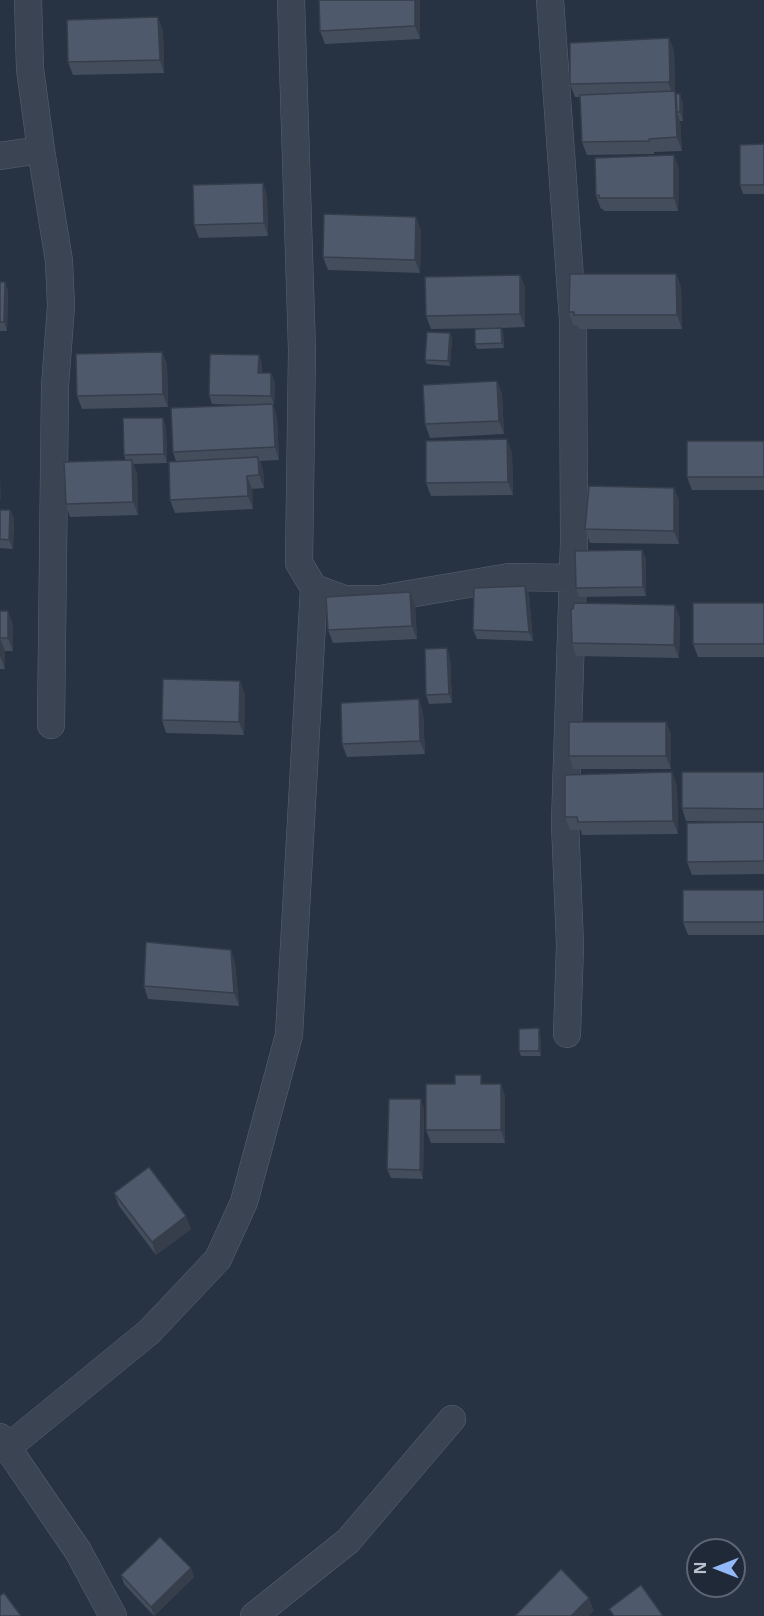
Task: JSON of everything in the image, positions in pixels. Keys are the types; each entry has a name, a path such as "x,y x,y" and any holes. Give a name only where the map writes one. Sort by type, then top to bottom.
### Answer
{"street":[{"path":"28,0 30,69 59,261 61,306 54,433 51,725"},
{"path":"291,0 302,350 299,563 315,588 344,599 380,599 508,577 573,578"},
{"path":"550,0 573,320 573,578 565,823 570,945 567,1034"},
{"path":"0,156 41,150"},
{"path":"113,1616 78,1551 4,1442 149,1332 218,1259 244,1202 290,1035 307,681 315,588"},
{"path":"254,1616 348,1541 452,1419"}],"building":[{"path":"319,0 415,0 415,26 320,31"},
{"path":"158,17 160,60 68,62 67,20"},
{"path":"669,38 670,81 668,82 570,84 570,43"},
{"path":"675,91 677,137 649,139 649,141 582,142 580,95"},
{"path":"676,94 680,94 680,112 677,112"},
{"path":"764,144 764,185 740,185 740,145"},
{"path":"674,155 674,198 599,198 599,195 596,196 595,158"},
{"path":"263,183 264,223 194,225 193,185"},
{"path":"324,214 416,217 415,260 323,257"},
{"path":"570,274 676,274 677,315 574,315 574,312 569,312"},
{"path":"520,275 520,314 426,316 425,277"},
{"path":"0,282 5,282 4,322 0,322"},
{"path":"501,328 502,343 475,344 475,329"},
{"path":"427,332 450,333 448,361 425,360"},
{"path":"162,352 163,394 77,396 76,354"},
{"path":"210,354 259,355 258,373 271,373 271,396 209,395"},
{"path":"497,381 499,421 425,424 423,385"},
{"path":"273,404 275,447 173,452 171,408"},
{"path":"123,418 163,418 164,454 124,455"},
{"path":"507,439 508,482 426,483 426,441"},
{"path":"687,441 764,441 764,477 687,477"},
{"path":"258,457 259,475 247,476 248,496 170,500 169,462"},
{"path":"132,460 133,502 66,504 64,462"},
{"path":"589,486 674,488 674,531 585,529"},
{"path":"0,510 10,510 9,540 0,539"},
{"path":"642,550 643,587 576,588 575,551"},
{"path":"525,586 529,632 473,630 474,588"},
{"path":"410,592 412,626 328,630 326,597"},
{"path":"574,603 675,605 674,645 572,643 571,609"},
{"path":"693,603 764,603 764,644 693,644"},
{"path":"0,611 8,611 8,638 0,638"},
{"path":"447,648 449,694 426,695 425,649"},
{"path":"163,679 240,681 239,722 162,720"},
{"path":"419,699 420,741 342,744 341,703"},
{"path":"569,722 666,722 666,756 569,756"},
{"path":"672,772 673,821 578,822 577,817 565,817 565,775"},
{"path":"682,772 764,772 764,809 682,808"},
{"path":"764,822 764,861 687,862 687,823"},
{"path":"683,890 764,890 764,922 683,922"},
{"path":"146,942 231,950 234,993 144,986"},
{"path":"539,1028 539,1051 519,1051 519,1029"},
{"path":"455,1075 481,1075 481,1084 501,1084 501,1130 426,1130 426,1084 455,1084"},
{"path":"389,1099 421,1099 420,1170 387,1169"},
{"path":"149,1167 186,1216 152,1242 114,1193"},
{"path":"160,1537 191,1568 151,1607 121,1575"},
{"path":"561,1569 589,1598 571,1616 515,1616"},
{"path":"641,1585 663,1616 614,1616 609,1609"},
{"path":"4,1593 21,1616 0,1616 0,1596"}]}
